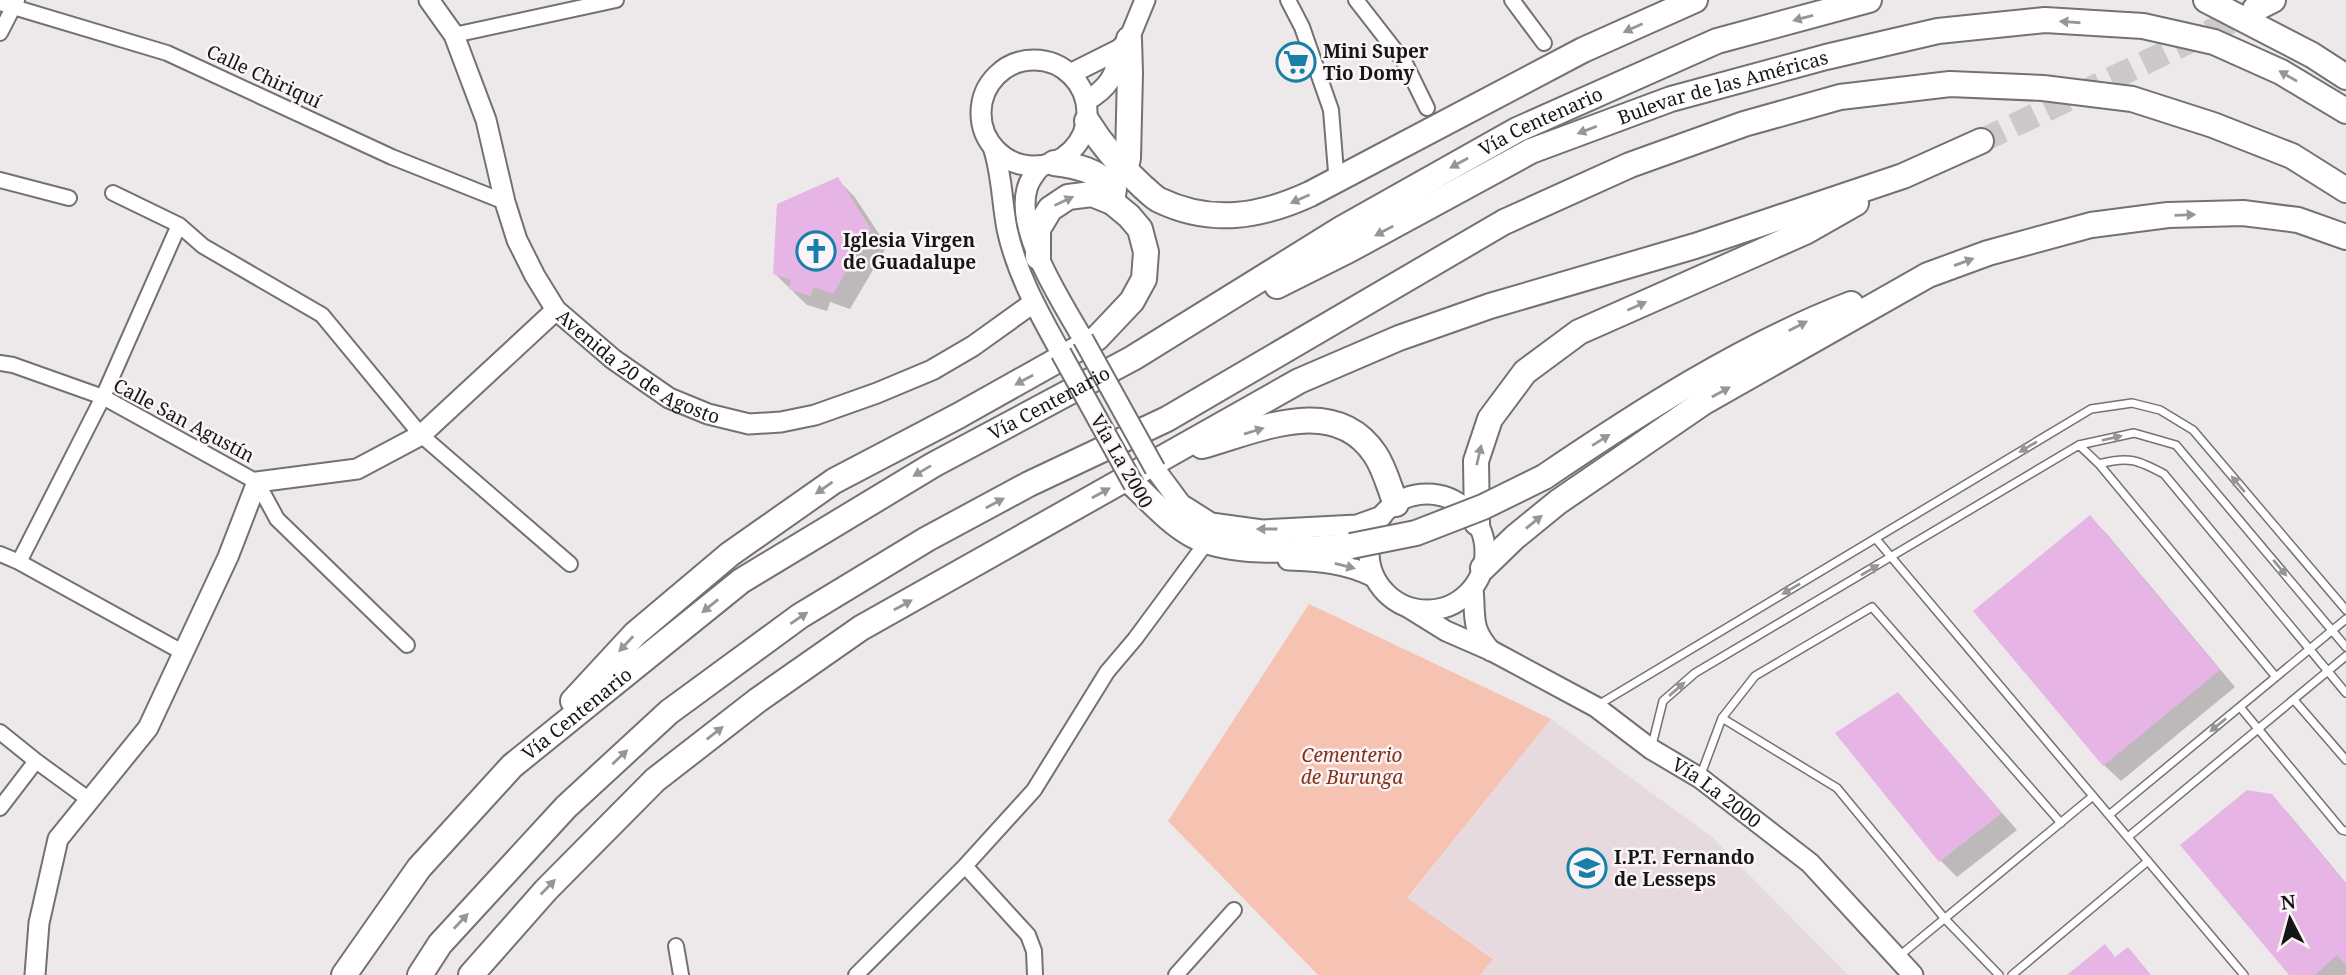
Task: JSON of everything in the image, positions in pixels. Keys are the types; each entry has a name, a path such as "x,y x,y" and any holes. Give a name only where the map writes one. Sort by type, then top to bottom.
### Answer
{"highway":[{"path":"1087,111 1106,151 1157,200 1201,214 1236,216 1280,208 1583,50 1695,0"},
{"name":"Vía Centenario","path":"344,975 419,868 512,766 741,581 933,465 1133,358 1341,229 1517,130 1717,41 1869,0"},
{"path":"2206,0 2312,55 2346,77"},
{"name":"Bulevar de las Américas","path":"1133,358 1349,250 1531,151 1671,99 1826,57 1938,31 2045,20 2143,26 2214,42 2281,72 2346,111"},
{"path":"1124,44 1130,73 1128,158 1125,170"},
{"path":"421,975 440,944 566,807 668,712 800,616 950,527 1029,485 1167,419 1504,222 1630,165 1744,124 1840,97 1950,84 2043,88 2132,99 2213,125 2292,156 2346,190"},
{"path":"471,975 545,890 655,780 758,700 861,628 1160,463 1299,382 1399,338 1490,306 1695,246 1903,176 1981,141"},
{"path":"1048,165 1082,167 1104,178 1114,189 1112,202"},
{"path":"1477,523 1476,461 1490,419 1525,372 1579,332 1805,232 1903,176"},
{"path":"512,766 635,634 730,554 834,481 958,416 1097,338 1132,301 1144,279 1146,252 1140,229 1112,202 1093,194 1068,197 1050,209 1038,229 1038,257"},
{"path":"1134,485 1192,535 1234,548 1307,549 1351,546 1416,533 1483,507 1544,477 1693,383 1805,322 1988,253 2091,225 2168,215 2243,213 2298,220 2346,237"},
{"path":"1478,578 1515,537 1558,502 1704,402 1928,275"},
{"path":"1160,463 1283,422 1305,419 1332,423 1352,432 1376,455 1389,510"}],"street":[{"name":"Avenida 20 de Agosto","path":"429,0 454,35 486,120 505,202 517,240 556,310 613,359 669,398 708,414 749,424 780,422 815,415 932,370 973,346 1033,303"},
{"path":"454,35 616,0"},
{"path":"1087,111 1070,74 1055,64 1037,60 1019,62 1003,70 990,83 982,99 980,117 984,135 994,150 1008,160 1024,166 1048,165 1070,153 1082,139 1087,111 1103,92 1145,0"},
{"path":"1288,0 1302,27 1331,110 1336,172"},
{"path":"1356,0 1405,63 1427,108"},
{"path":"1512,0 1544,43"},
{"path":"0,33 10,3"},
{"name":"Calle Chiriquí","path":"10,3 167,53 392,157 505,202"},
{"path":"1070,74 1124,44"},
{"name":"Vía La 2000","path":"994,150 1001,171 1007,228 1017,267 1033,303 1153,516 1182,540 1203,547 1248,558 1327,562 1360,570 1374,577"},
{"name":"Vía La 2000","path":"1048,165 1027,187 1025,204 1038,257 1083,339 1160,463 1181,504 1211,523 1262,530 1357,525 1389,510"},
{"path":"0,180 69,198"},
{"path":"113,193 179,225 203,246 322,315 421,435 570,565"},
{"path":"19,562 103,397 179,225"},
{"path":"35,975 39,923 58,839 148,728 228,557 257,482 357,469 421,435 556,310"},
{"name":"Calle San Agustín","path":"0,363 13,365 103,397 257,482 277,519 407,645"},
{"path":"1478,578 1455,604 1432,610 1409,608 1388,596 1374,577 1369,556 1372,535 1389,510 1413,496 1432,495 1450,499 1465,509 1477,523 1485,545 1478,578 1475,622 1478,636 1492,652"},
{"path":"856,975 965,866 1034,790 1107,672 1135,639 1203,547"},
{"path":"0,554 184,653"},
{"name":"Vía La 2000","path":"1409,608 1446,631 1492,652 1595,707 1651,750 1700,778 1810,863 1913,975"},
{"path":"0,732 91,801"},
{"path":"0,808 36,761"},
{"path":"965,866 1028,935 1034,951 1035,975"},
{"path":"1176,975 1234,910"},
{"path":"677,946 681,975"}],"lane":[{"path":"1595,707 2091,410 2132,403 2160,410 2193,430 2346,610"},
{"path":"1651,750 1663,701 1695,673 2080,445 2134,433 2176,445 2346,647"},
{"path":"2080,445 2099,464 2276,677"},
{"path":"2099,464 2132,458 2164,474 2346,693"},
{"path":"1876,539 2244,975"},
{"path":"1700,778 1722,718 1755,676 1872,607 2062,822"},
{"path":"2109,815 2346,619"},
{"path":"2128,837 2346,656"},
{"path":"2294,700 2346,760"},
{"path":"2240,707 2342,830 2346,831"},
{"path":"1722,718 1837,788 1945,919 1999,975"},
{"path":"1898,957 2093,796"},
{"path":"2012,975 2148,861"}],"shaded area":[{"name":"I.P.T. Fernando de Lesseps","path":"1551,719 1713,838 1848,975 1480,975 1493,958 1407,899"}],"green space":[{"name":"Cementerio de Burunga","path":"1309,604 1551,719 1407,898 1493,959 1480,975 1318,975 1168,821"}],"building":[{"name":"Iglesia Virgen de Guadalupe","path":"838,177 871,229 833,294 814,287 810,296 789,289 791,280 773,274 777,204"},
{"path":"2090,515 2220,670 2103,766 1973,611"},
{"path":"1898,692 2002,813 1939,862 1835,733"},
{"path":"2247,790 2272,794 2346,884 2346,965 2337,955 2315,975 2289,975 2180,845"},
{"path":"2105,944 2115,957 2128,947 2151,975 2067,975"}],"tunnel":[{"path":"1981,141 2255,10"}],"place":[{"name":"Mini Super Tio Domy","path":"1296,62"},
{"name":"Iglesia Virgen de Guadalupe","path":"816,251"},
{"name":"I.P.T. Fernando de Lesseps","path":"1587,868"}]}
